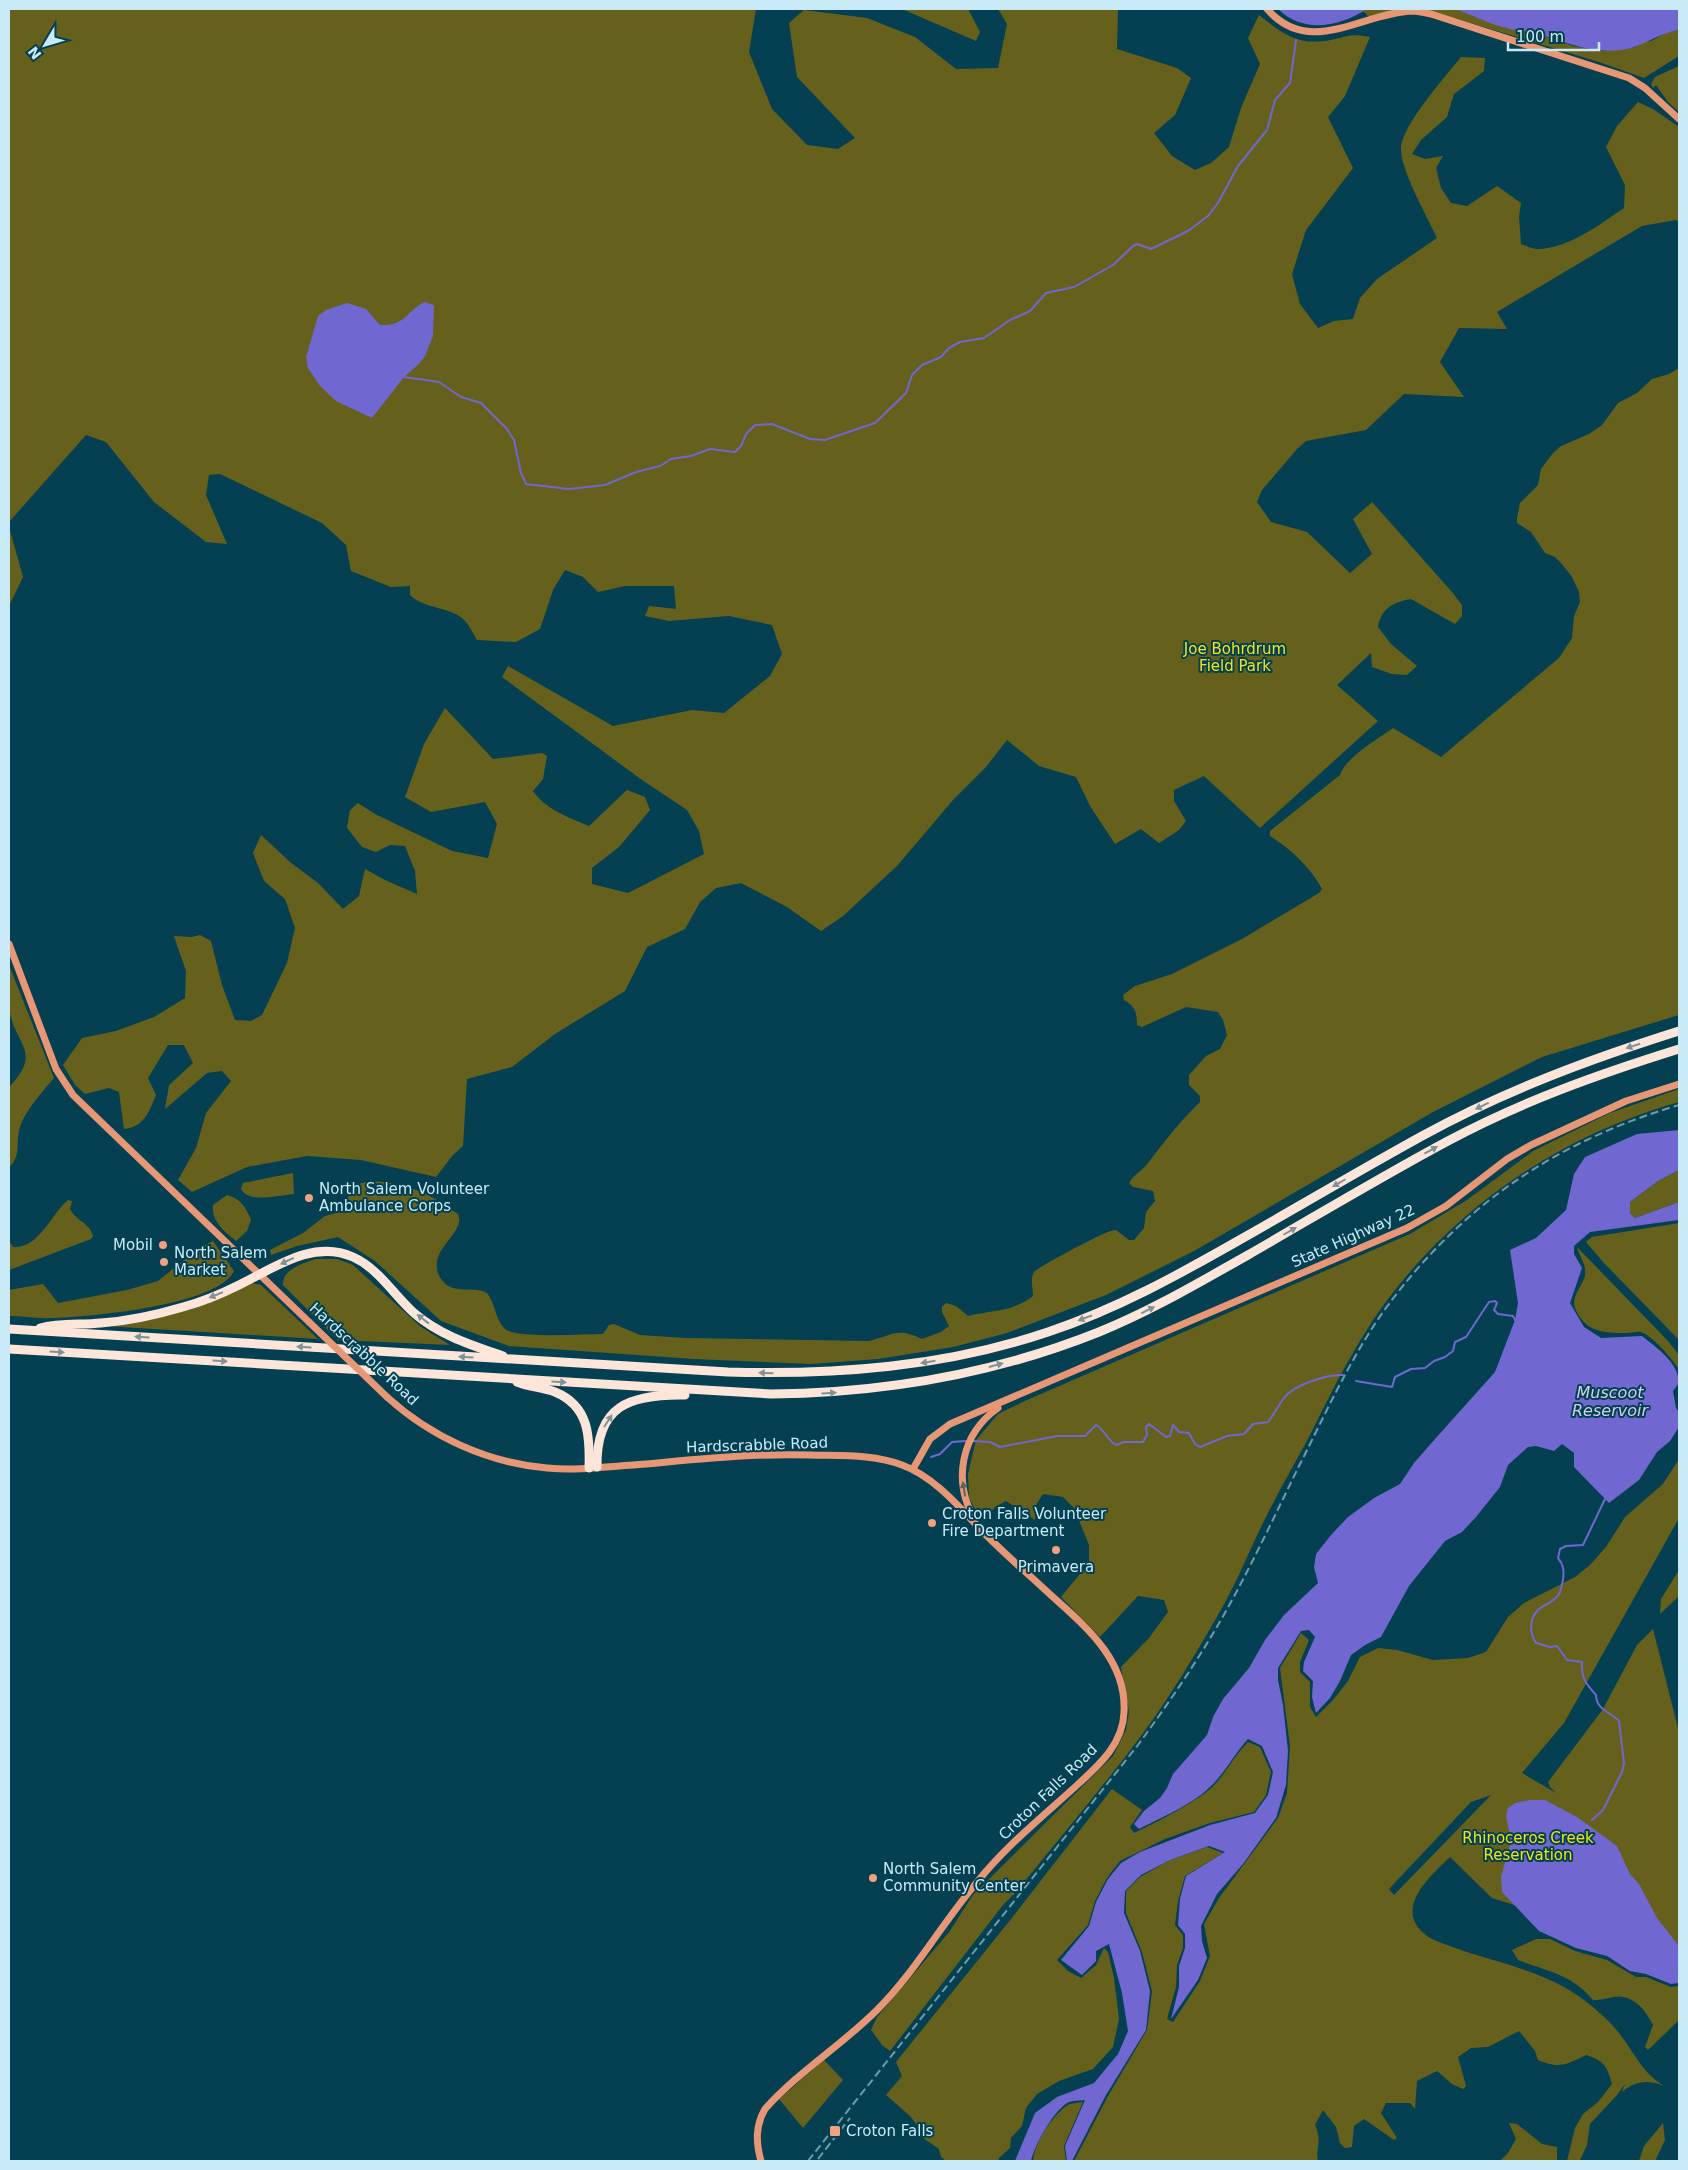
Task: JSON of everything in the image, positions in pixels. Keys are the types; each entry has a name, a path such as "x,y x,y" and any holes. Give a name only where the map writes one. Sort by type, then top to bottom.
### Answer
{"highway":[{"path":"9,1329 728,1372 824,1372 915,1364 1008,1344 1091,1316 1151,1289 1414,1141 1499,1097 1588,1061 1679,1031"},
{"path":"9,1349 794,1394 883,1388 970,1372 1069,1343 1118,1324 1158,1305 1428,1152 1487,1122 1563,1088 1679,1049"},
{"path":"33,1330 54,1325 129,1320 166,1312 218,1295 303,1254 323,1251 348,1255 370,1268 412,1311 455,1340 515,1360"},
{"path":"510,1379 526,1386 564,1396 577,1409 589,1433 593,1468"},
{"path":"593,1468 604,1426 613,1413 627,1402 645,1396 693,1395 710,1390"}],"main road":[{"path":"1267,9 1287,26 1320,33 1390,14 1413,11 1431,14 1629,78 1645,88 1679,119"},
{"name":"Hardscrabble Road","path":"9,944 56,1069 73,1095 387,1397 437,1434 476,1452 532,1466 559,1469 791,1454 881,1459 912,1469"},
{"name":"State Highway 22","path":"1025,1393 1407,1228 1457,1198 1518,1152 1626,1101 1679,1084"},
{"path":"912,1469 930,1439 942,1428 1025,1393"},
{"path":"984,1533 965,1498 962,1468 966,1450 973,1434 983,1420 996,1408 1025,1393"},
{"name":"Croton Falls Road","path":"762,2161 758,2146 759,2124 765,2109 880,2007 916,1964 979,1879 1099,1765 1112,1748 1120,1732 1124,1714 1123,1694 1118,1674 1110,1655 1089,1630 940,1490 912,1469"}],"green space":[{"name":"Joe Bohrdrum Field Park","path":"9,9 756,9 749,52 772,109 807,145 838,149 855,138 797,77 789,23 804,10 867,18 915,37 956,69 998,68 1007,24 998,9 1118,9 1117,49 1177,68 1191,78 1175,115 1154,133 1172,156 1195,170 1211,163 1229,147 1241,108 1260,64 1248,38 1259,15 1286,34 1312,42 1352,35 1370,37 1345,96 1328,117 1353,168 1306,230 1292,274 1300,304 1318,328 1334,321 1353,319 1360,298 1377,279 1437,238 1415,194 1405,169 1401,149 1403,139 1416,115 1435,88 1461,57 1485,58 1484,71 1454,94 1447,117 1421,140 1412,154 1425,159 1443,156 1436,168 1441,188 1451,203 1467,206 1497,186 1521,203 1519,217 1521,244 1540,249 1573,240 1624,208 1625,185 1606,147 1617,126 1638,102 1653,109 1679,127 1679,222 1676,220 1642,226 1497,312 1507,329 1459,328 1440,362 1464,397 1404,394 1366,430 1306,441 1262,490 1257,502 1271,522 1307,532 1350,573 1372,554 1353,519 1372,502 1452,592 1462,605 1462,616 1455,624 1411,599 1394,604 1385,611 1378,627 1391,644 1417,666 1407,675 1392,674 1372,667 1371,653 1337,685 1378,721 1260,828 1204,776 1174,790 1174,801 1186,821 1179,830 1159,843 1141,829 1115,844 1090,806 1076,777 1039,766 1007,740 986,767 953,800 897,866 843,916 821,931 787,907 741,883 716,888 700,902 685,929 647,947 625,991 555,1034 512,1067 467,1079 463,1146 453,1155 436,1177 361,1160 307,1156 247,1167 192,1192 178,1180 196,1148 206,1113 231,1081 222,1071 207,1073 165,1109 169,1085 193,1063 184,1045 168,1045 148,1078 156,1095 148,1113 141,1122 131,1128 124,1129 119,1092 109,1088 85,1094 75,1085 63,1065 82,1038 116,1031 154,1017 185,998 186,971 174,936 192,937 200,935 211,941 222,985 235,1020 251,1021 262,1015 287,963 295,928 285,899 264,881 253,853 261,835 290,862 318,883 343,909 359,896 365,869 417,894 415,871 405,846 390,845 376,852 362,847 347,828 350,810 358,803 375,814 452,851 488,858 497,824 485,802 431,812 405,797 424,744 445,708 493,759 542,753 547,756 543,779 533,791 551,808 574,820 589,826 627,790 645,797 650,810 619,847 592,868 592,884 628,893 704,854 699,831 687,810 642,780 502,677 508,666 613,726 692,710 724,713 770,676 782,654 772,625 729,616 669,621 645,616 649,606 676,609 674,586 625,586 598,592 583,577 565,570 553,590 540,629 516,642 477,640 464,620 452,613 416,600 410,595 410,586 391,587 351,571 346,545 322,523 220,474 209,475 206,495 227,544 206,542 154,502 106,442 86,435 9,522"},
{"path":"902,9 968,9 980,32 976,41"},
{"path":"1367,9 1456,9 1506,28 1535,32 1573,46 1600,51 1635,47 1642,42 1651,41 1668,32 1679,30 1679,56 1644,78 1599,62 1424,10 1370,18 1363,11"},
{"path":"1679,66 1679,112 1668,102 1656,85 1653,88 1651,84 1655,77"},
{"path":"1679,368 1679,1015 1542,1057 1433,1112 1194,1251 1106,1295 1007,1333 953,1347 878,1359 812,1364 694,1359 509,1346 441,1321 375,1261 338,1237 297,1246 271,1255 270,1250 303,1233 325,1216 345,1211 349,1208 348,1195 353,1187 362,1183 387,1183 412,1188 426,1194 458,1214 457,1229 441,1251 437,1260 437,1269 441,1279 446,1284 457,1289 487,1293 501,1324 510,1331 535,1335 603,1334 609,1325 614,1324 640,1335 685,1338 869,1341 896,1333 907,1333 922,1339 941,1332 949,1326 942,1312 942,1307 946,1303 956,1306 968,1316 1018,1305 1033,1296 1032,1280 1034,1272 1058,1257 1111,1231 1116,1230 1129,1240 1134,1240 1144,1228 1146,1212 1155,1201 1153,1191 1133,1187 1129,1183 1146,1166 1179,1124 1200,1102 1200,1096 1189,1085 1189,1075 1206,1056 1220,1049 1227,1035 1223,1020 1218,1012 1186,1007 1142,1027 1137,1025 1135,1010 1124,1000 1123,995 1135,986 1172,974 1242,939 1319,893 1322,889 1306,866 1293,853 1270,836 1270,831 1340,775 1348,762 1363,749 1393,728 1441,757 1559,658 1572,638 1574,616 1580,602 1579,592 1572,577 1562,564 1555,557 1545,553 1531,532 1517,523 1520,503 1538,485 1541,469 1561,446 1589,434 1602,425 1618,403 1637,393 1652,379 1669,374"},
{"path":"9,527 23,577 9,606"},
{"path":"9,965 54,1078 35,1101 22,1121 16,1158 9,1167 9,1087 19,1075 26,1056 12,1021 9,1008"},
{"path":"1679,1089 1679,1102 1638,1115 1599,1131 1561,1150 1490,1196 1427,1253 1399,1285 1373,1320 1350,1357 1272,1505 1225,1603 1164,1704 1113,1772 1018,1890 1003,1905 890,2051 882,2045 871,2030 877,2017 950,1931 972,1896 1113,1756 1126,1730 1129,1712 1121,1667 1149,1638 1168,1612 1164,1600 1138,1596 1100,1637 1061,1597 1089,1563 1089,1545 1074,1508 1063,1497 1043,1494 1036,1505 1035,1520 1006,1501 995,1507 985,1519 979,1516 969,1498 968,1474 976,1440 998,1414 1410,1234 1467,1200 1533,1151 1610,1113"},
{"path":"1679,1170 1679,1202 1635,1218 1630,1213 1630,1202 1658,1181"},
{"path":"293,1173 294,1194 257,1197 245,1194 241,1189 243,1183"},
{"path":"227,1195 242,1204 251,1220 247,1231 236,1241 219,1225 213,1211 213,1205"},
{"path":"68,1200 72,1201 70,1209 91,1231 93,1236 91,1239 9,1270 9,1241 13,1247 22,1246 30,1242 44,1230"},
{"path":"1679,1223 1679,1340 1586,1242 1592,1237"},
{"path":"213,1241 234,1271 223,1283 203,1293 178,1301 121,1312 46,1318 9,1316 9,1290 43,1284 58,1303 127,1290 158,1281 199,1248"},
{"path":"1577,1247 1668,1341 1679,1355 1679,1369 1662,1348 1646,1334 1641,1332 1626,1333 1596,1330 1584,1322 1574,1304 1585,1276 1584,1265"},
{"path":"316,1259 337,1259 353,1265 421,1327 450,1345 338,1340 283,1285 286,1275 290,1271"},
{"path":"252,1283 261,1285 318,1339 105,1326 163,1317 199,1307"},
{"name":"Rhinoceros Creek Reservation","path":"1679,1459 1679,1518 1564,1723 1522,1773 1556,1793 1548,1782 1603,1709 1637,1645 1653,1629 1679,1732 1679,1957 1492,1898 1450,1857 1423,1885 1413,1906 1413,1917 1418,1928 1430,1938 1548,1979 1584,2000 1614,2027 1645,2070 1664,2086 1652,2082 1642,2082 1631,2085 1622,2092 1625,2084 1590,2124 1587,2145 1580,2160 1567,2161 1575,2128 1583,2114 1598,2102 1612,2084 1608,2073 1601,2062 1586,2055 1562,2065 1545,2063 1538,2060 1535,2051 1519,2031 1488,2047 1471,2048 1458,2057 1466,2086 1463,2089 1452,2084 1437,2071 1417,2081 1415,2109 1410,2103 1386,2103 1381,2113 1397,2138 1394,2140 1364,2119 1354,2126 1352,2147 1345,2148 1340,2143 1336,2127 1323,2110 1315,2125 1319,2141 1318,2161 1074,2161 1108,2096 1147,2030 1152,1991 1142,1952 1126,1913 1126,1891 1140,1877 1170,1860 1207,1847 1223,1853 1185,1876 1178,1901 1175,1925 1183,1935 1183,1948 1177,1965 1176,1987 1167,2019 1173,2022 1200,1981 1210,1956 1204,1924 1219,1898 1278,1818 1287,1793 1290,1746 1280,1668 1301,1633 1309,1640 1300,1662 1300,1672 1310,1682 1310,1707 1316,1717 1348,1681 1360,1657 1378,1648 1397,1650 1433,1660 1468,1658 1486,1652 1508,1617 1524,1603 1575,1577 1590,1565 1606,1547 1625,1517 1663,1484","holes":["1491,1795 1394,1895 1389,1889 1471,1802"]},
{"path":"1679,1570 1679,1596 1660,1614 1661,1599"},
{"path":"1248,1742 1260,1747 1271,1772 1266,1795 1254,1812 1210,1823 1165,1839 1120,1861 1107,1878 1095,1901 1088,1925 1057,1960 1068,1971 1081,1978 1096,1965 1104,1948 1108,1952 1114,1978 1119,2019 1113,2047 1093,2069 1059,2081 1037,2094 1026,2108 1022,2126 1011,2138 1010,2148 998,2161 943,2161 944,2159 941,2157 939,2149 919,2135 920,2129 910,2116 886,2095 902,2076 896,2062 1112,1789 1142,1810 1130,1827 1134,1833 1178,1810 1210,1789"},
{"path":"1536,1939 1550,1939 1575,1951 1607,1960 1636,1977 1646,1977 1671,1987 1679,1986 1679,2020 1648,2050 1645,2047 1653,2025 1642,2008 1632,2000 1620,1996 1593,2000 1568,1979 1518,1960 1512,1950"},
{"path":"824,2060 843,2080 803,2128 779,2099"},
{"path":"1083,2102 1064,2146 1066,2161 1033,2161 1040,2138 1050,2123 1069,2104"},
{"path":"1509,2123 1517,2124 1542,2144 1557,2147 1557,2161 1500,2161 1508,2153 1516,2139"},
{"path":"1663,2123 1665,2140 1655,2161 1639,2161 1644,2146"}],"water":[{"path":"1278,9 1367,9 1333,24 1310,25 1288,17"},
{"path":"1456,9 1679,9 1679,30 1622,50 1588,49 1532,32 1500,26"},
{"path":"424,302 434,305 433,336 425,356 404,377 372,418 336,401 320,386 308,368 306,357 318,316 326,310 347,303 366,309 380,325 388,325 400,321"},
{"name":"Muscoot Reservoir","path":"1679,1130 1679,1170 1658,1181 1630,1202 1630,1213 1635,1218 1679,1202 1679,1220 1590,1232 1574,1246 1574,1254 1582,1268 1570,1303 1584,1327 1601,1338 1642,1336 1666,1356 1675,1369 1679,1383 1673,1391 1676,1408 1679,1412 1679,1427 1670,1441 1657,1452 1639,1480 1609,1503 1574,1467 1574,1453 1562,1444 1554,1451 1536,1446 1528,1447 1508,1465 1500,1487 1476,1517 1462,1532 1445,1541 1409,1586 1381,1637 1351,1655 1340,1681 1330,1698 1316,1713 1312,1697 1313,1681 1303,1671 1304,1662 1315,1637 1309,1630 1301,1631 1278,1668 1288,1751 1286,1785 1276,1818 1243,1864 1217,1894 1201,1926 1202,1941 1207,1958 1198,1980 1171,2019 1179,1987 1179,1966 1185,1948 1185,1934 1178,1925 1180,1899 1186,1876 1225,1852 1209,1846 1170,1860 1141,1875 1125,1891 1124,1913 1140,1951 1150,1991 1146,2030 1106,2095 1072,2161 1067,2161 1065,2146 1085,2100 1069,2102 1063,2106 1041,2137 1031,2161 1015,2161 1035,2113 1057,2097 1094,2083 1118,2054 1128,2031 1122,1993 1109,1944 1096,1951 1096,1961 1082,1975 1061,1960 1089,1926 1096,1902 1108,1879 1121,1863 1140,1852 1210,1825 1255,1813 1268,1795 1273,1772 1262,1746 1248,1739 1219,1777 1198,1797 1139,1829 1134,1824 1144,1811 1160,1798 1173,1774 1207,1735 1213,1717 1223,1699 1249,1668 1265,1640 1284,1615 1318,1583 1314,1567 1316,1554 1331,1535 1348,1517 1374,1498 1400,1484 1414,1463 1495,1372 1515,1320 1518,1303 1510,1250 1536,1238 1566,1210 1574,1174 1585,1157 1637,1134"},
{"path":"1545,1800 1577,1817 1617,1846 1630,1874 1639,1884 1657,1918 1679,1946 1679,1983 1671,1984 1646,1974 1630,1971 1607,1956 1576,1948 1539,1931 1502,1892 1501,1877 1511,1841 1506,1816 1508,1808 1515,1803"}],"waterway":[{"path":"404,377 439,382 461,397 481,403 507,429 514,440 521,473 526,484 569,489 605,485 636,472 660,466 671,459 691,456 710,449 735,452 741,446 746,434 755,425 772,424 810,439 825,440 875,423 906,393 912,375 922,365 941,357 949,348 960,342 984,338 1010,320 1030,311 1046,293 1074,287 1113,265 1133,246 1137,244 1151,249 1188,231 1208,216 1218,203 1238,166 1267,130 1275,100 1290,83 1296,40"},
{"path":"1356,1381 1392,1387 1395,1377 1411,1369 1425,1368 1434,1361 1445,1357 1453,1351 1455,1342 1466,1337 1489,1302 1495,1301 1497,1303 1494,1310 1498,1314 1513,1316 1515,1320"},
{"path":"973,1441 990,1442 1000,1447 1057,1436 1085,1436 1096,1425 1116,1445 1124,1442 1143,1442 1147,1435 1146,1427 1149,1424 1166,1437 1170,1436 1173,1425 1179,1432 1189,1433 1195,1444 1200,1447 1227,1436 1244,1434 1253,1424 1268,1422 1284,1398 1295,1389 1320,1378 1343,1375"},
{"path":"931,1457 940,1454 952,1442 966,1441"},
{"path":"1592,1820 1603,1810 1622,1772 1624,1763 1619,1721 1598,1704 1596,1695 1583,1677 1582,1662 1567,1660 1557,1646 1550,1647 1536,1643 1531,1627 1537,1611 1557,1597 1560,1591 1563,1580 1562,1566 1558,1558 1560,1549 1566,1546 1583,1545 1605,1499"}],"railway":[{"path":"808,2161 1138,1745 1203,1651 1262,1543 1355,1357 1395,1296 1424,1261 1455,1230 1487,1202 1522,1177 1558,1155 1596,1136 1637,1119 1679,1105"},
{"path":"818,2159 850,2118"}],"place":[{"name":"North Salem Volunteer Ambulance Corps","path":"309,1198"},
{"name":"Mobil","path":"163,1245"},
{"name":"North Salem Market","path":"164,1262"},
{"name":"Croton Falls Volunteer Fire Department","path":"932,1523"},
{"name":"Primavera","path":"1056,1550"},
{"name":"North Salem Community Center","path":"873,1878"},
{"name":"Croton Falls","path":"835,2131"}]}
